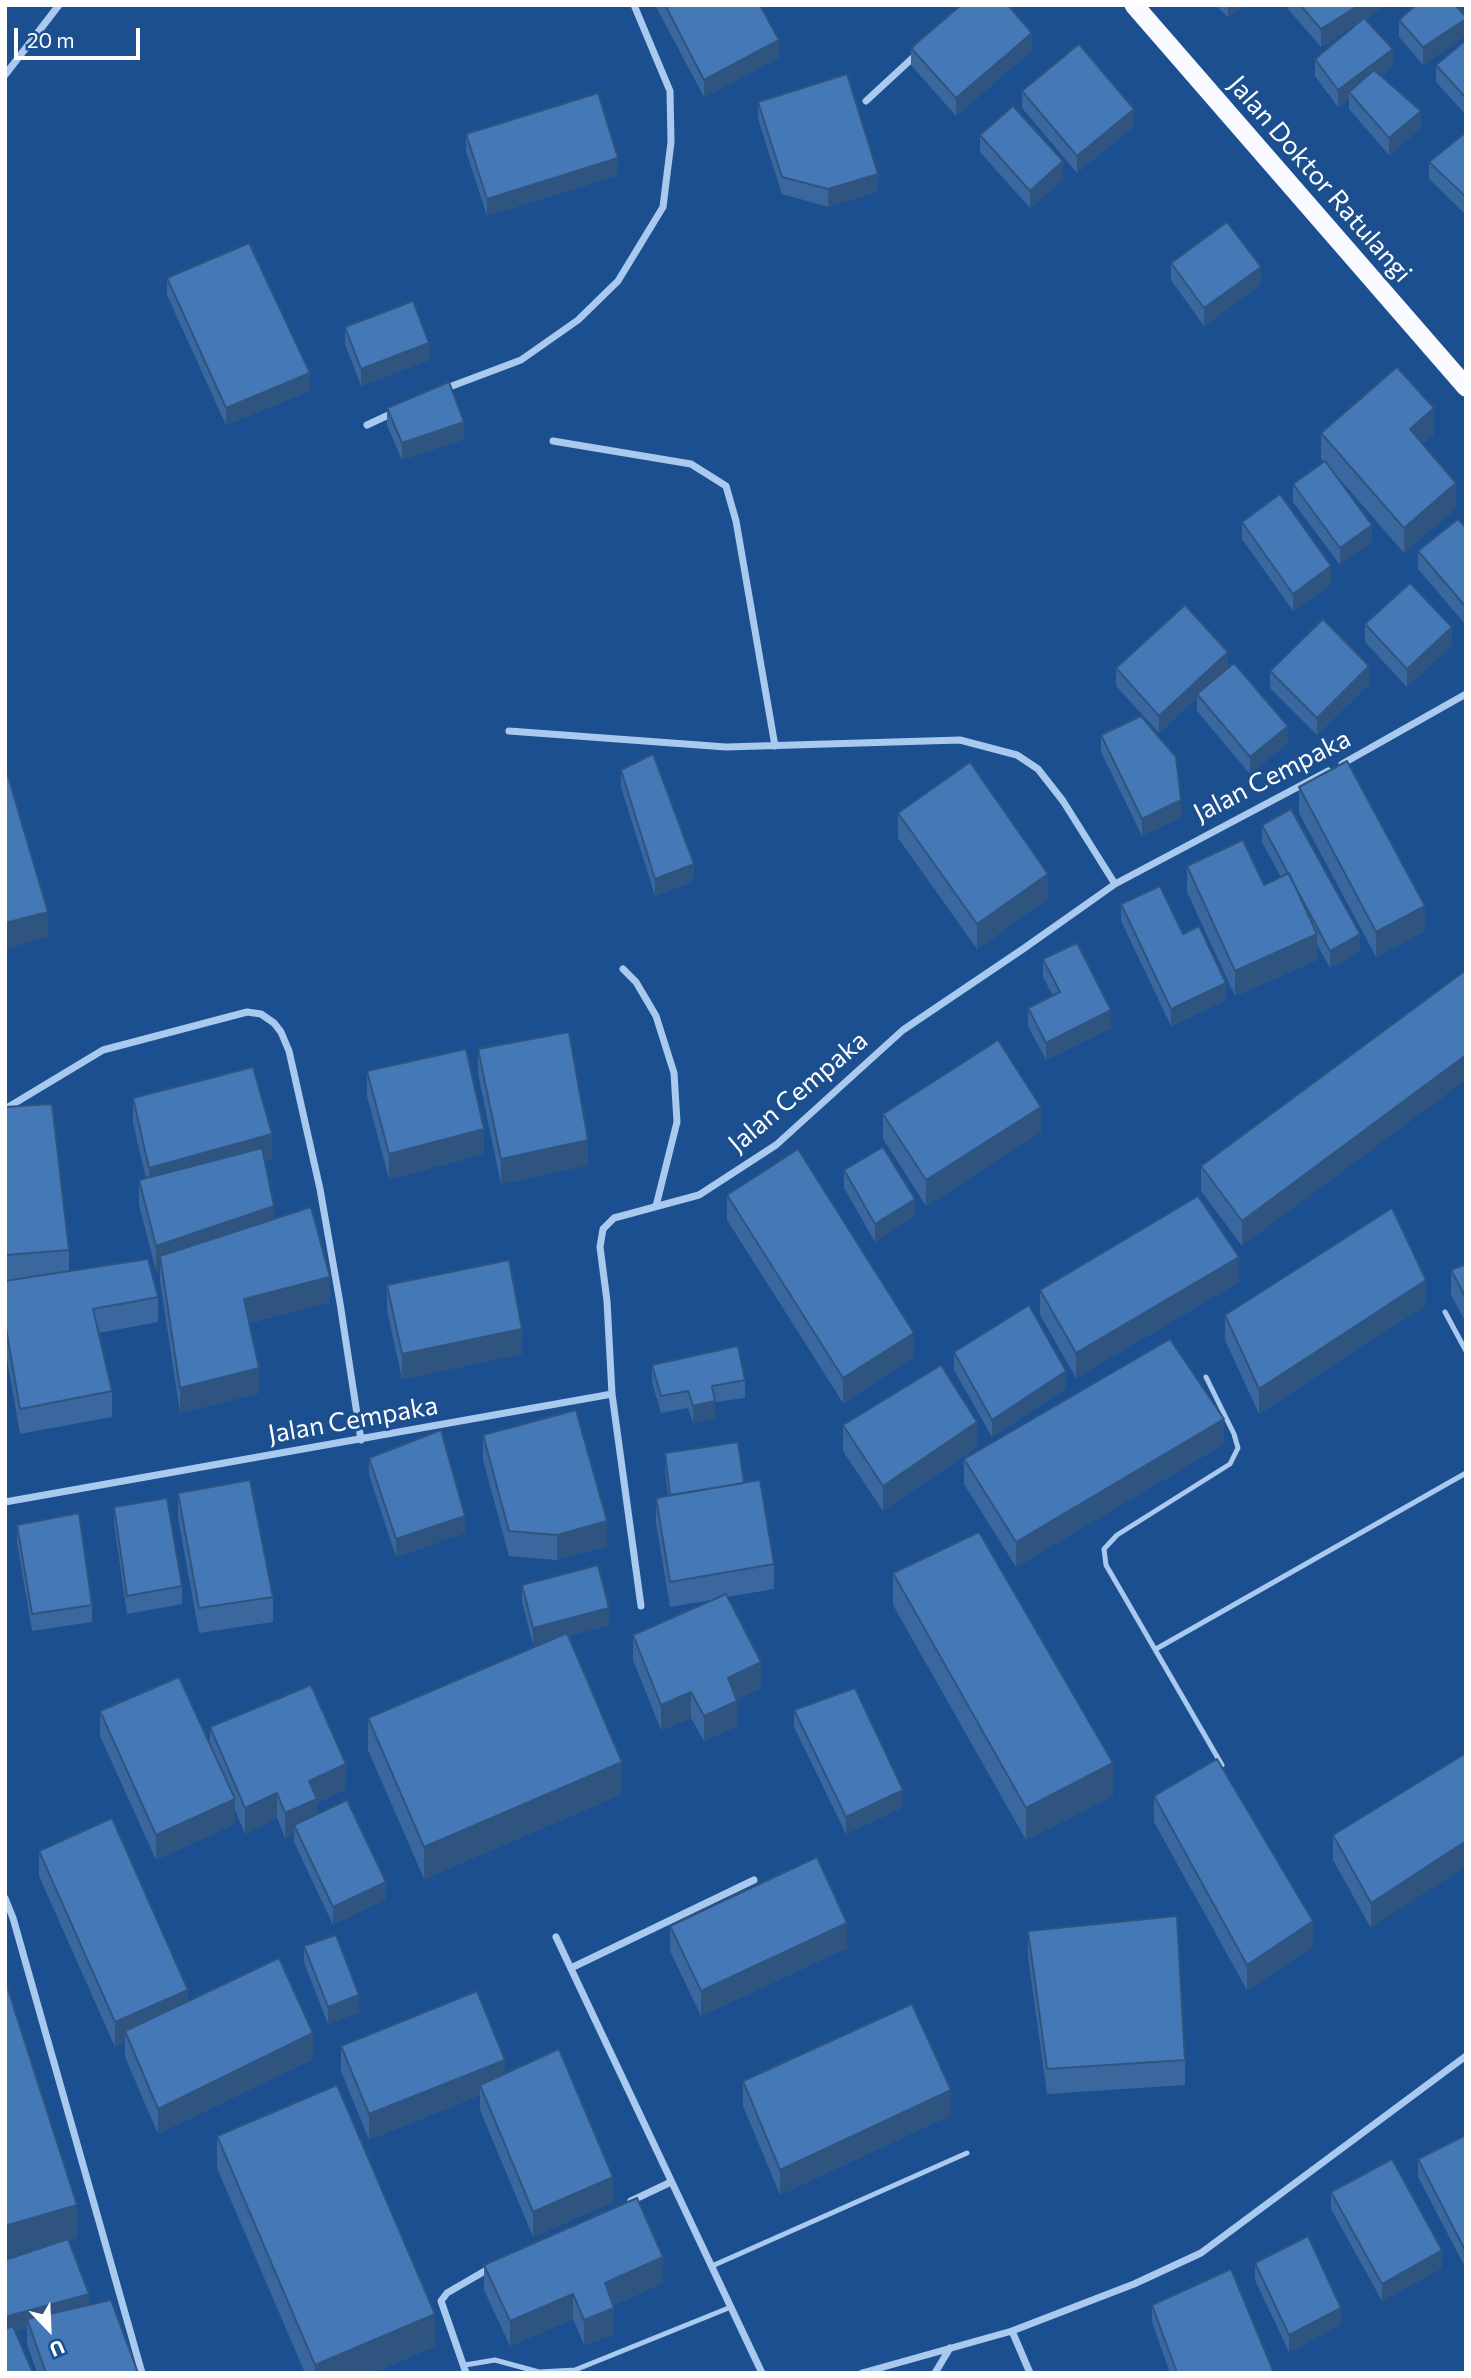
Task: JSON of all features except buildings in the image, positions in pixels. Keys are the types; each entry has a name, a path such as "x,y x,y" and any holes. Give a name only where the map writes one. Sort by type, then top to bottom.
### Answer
{"highway":[{"name":"Jalan Doktor Ratulangi","path":"1134,5 1466,387"}],"street":[{"path":"5,75 59,5"},
{"path":"435,393 522,360 578,320 618,281 663,207 671,142 670,91 634,5"},
{"path":"866,101 923,49"},
{"path":"367,425 401,409"},
{"path":"553,441 691,464 726,486 736,521 775,747"},
{"name":"Jalan Cempaka","path":"5,1502 612,1394 607,1301 600,1247 603,1230 614,1218 699,1195 776,1144 903,1030 1115,884 1156,860 1362,754 1466,694"},
{"path":"509,731 726,747 960,740 1017,754 1038,769 1063,801 1115,884"},
{"path":"623,969 636,982 656,1016 674,1073 677,1122 656,1206"},
{"path":"5,1109 103,1051 247,1012 261,1014 274,1023 289,1051 320,1189 360,1440"},
{"path":"612,1394 641,1606"},
{"path":"571,1968 754,1880"},
{"path":"5,1898 13,1918 142,2373"},
{"path":"556,1937 762,2373"},
{"path":"862,2373 1012,2331 1134,2284 1201,2253 1466,2056"},
{"path":"622,2205 671,2182"},
{"path":"465,2369 441,2301 447,2293 500,2263"},
{"path":"1012,2331 1030,2373"},
{"path":"934,2373 951,2348"}],"lane":[{"path":"1445,1312 1466,1351"},
{"path":"1206,1377 1238,1448 1230,1464 1117,1535 1104,1549 1106,1565 1222,1765"},
{"path":"1156,1649 1466,1473"},
{"path":"712,2266 967,2153"},
{"path":"465,2369 495,2360 539,2372 576,2371 731,2307"}]}
